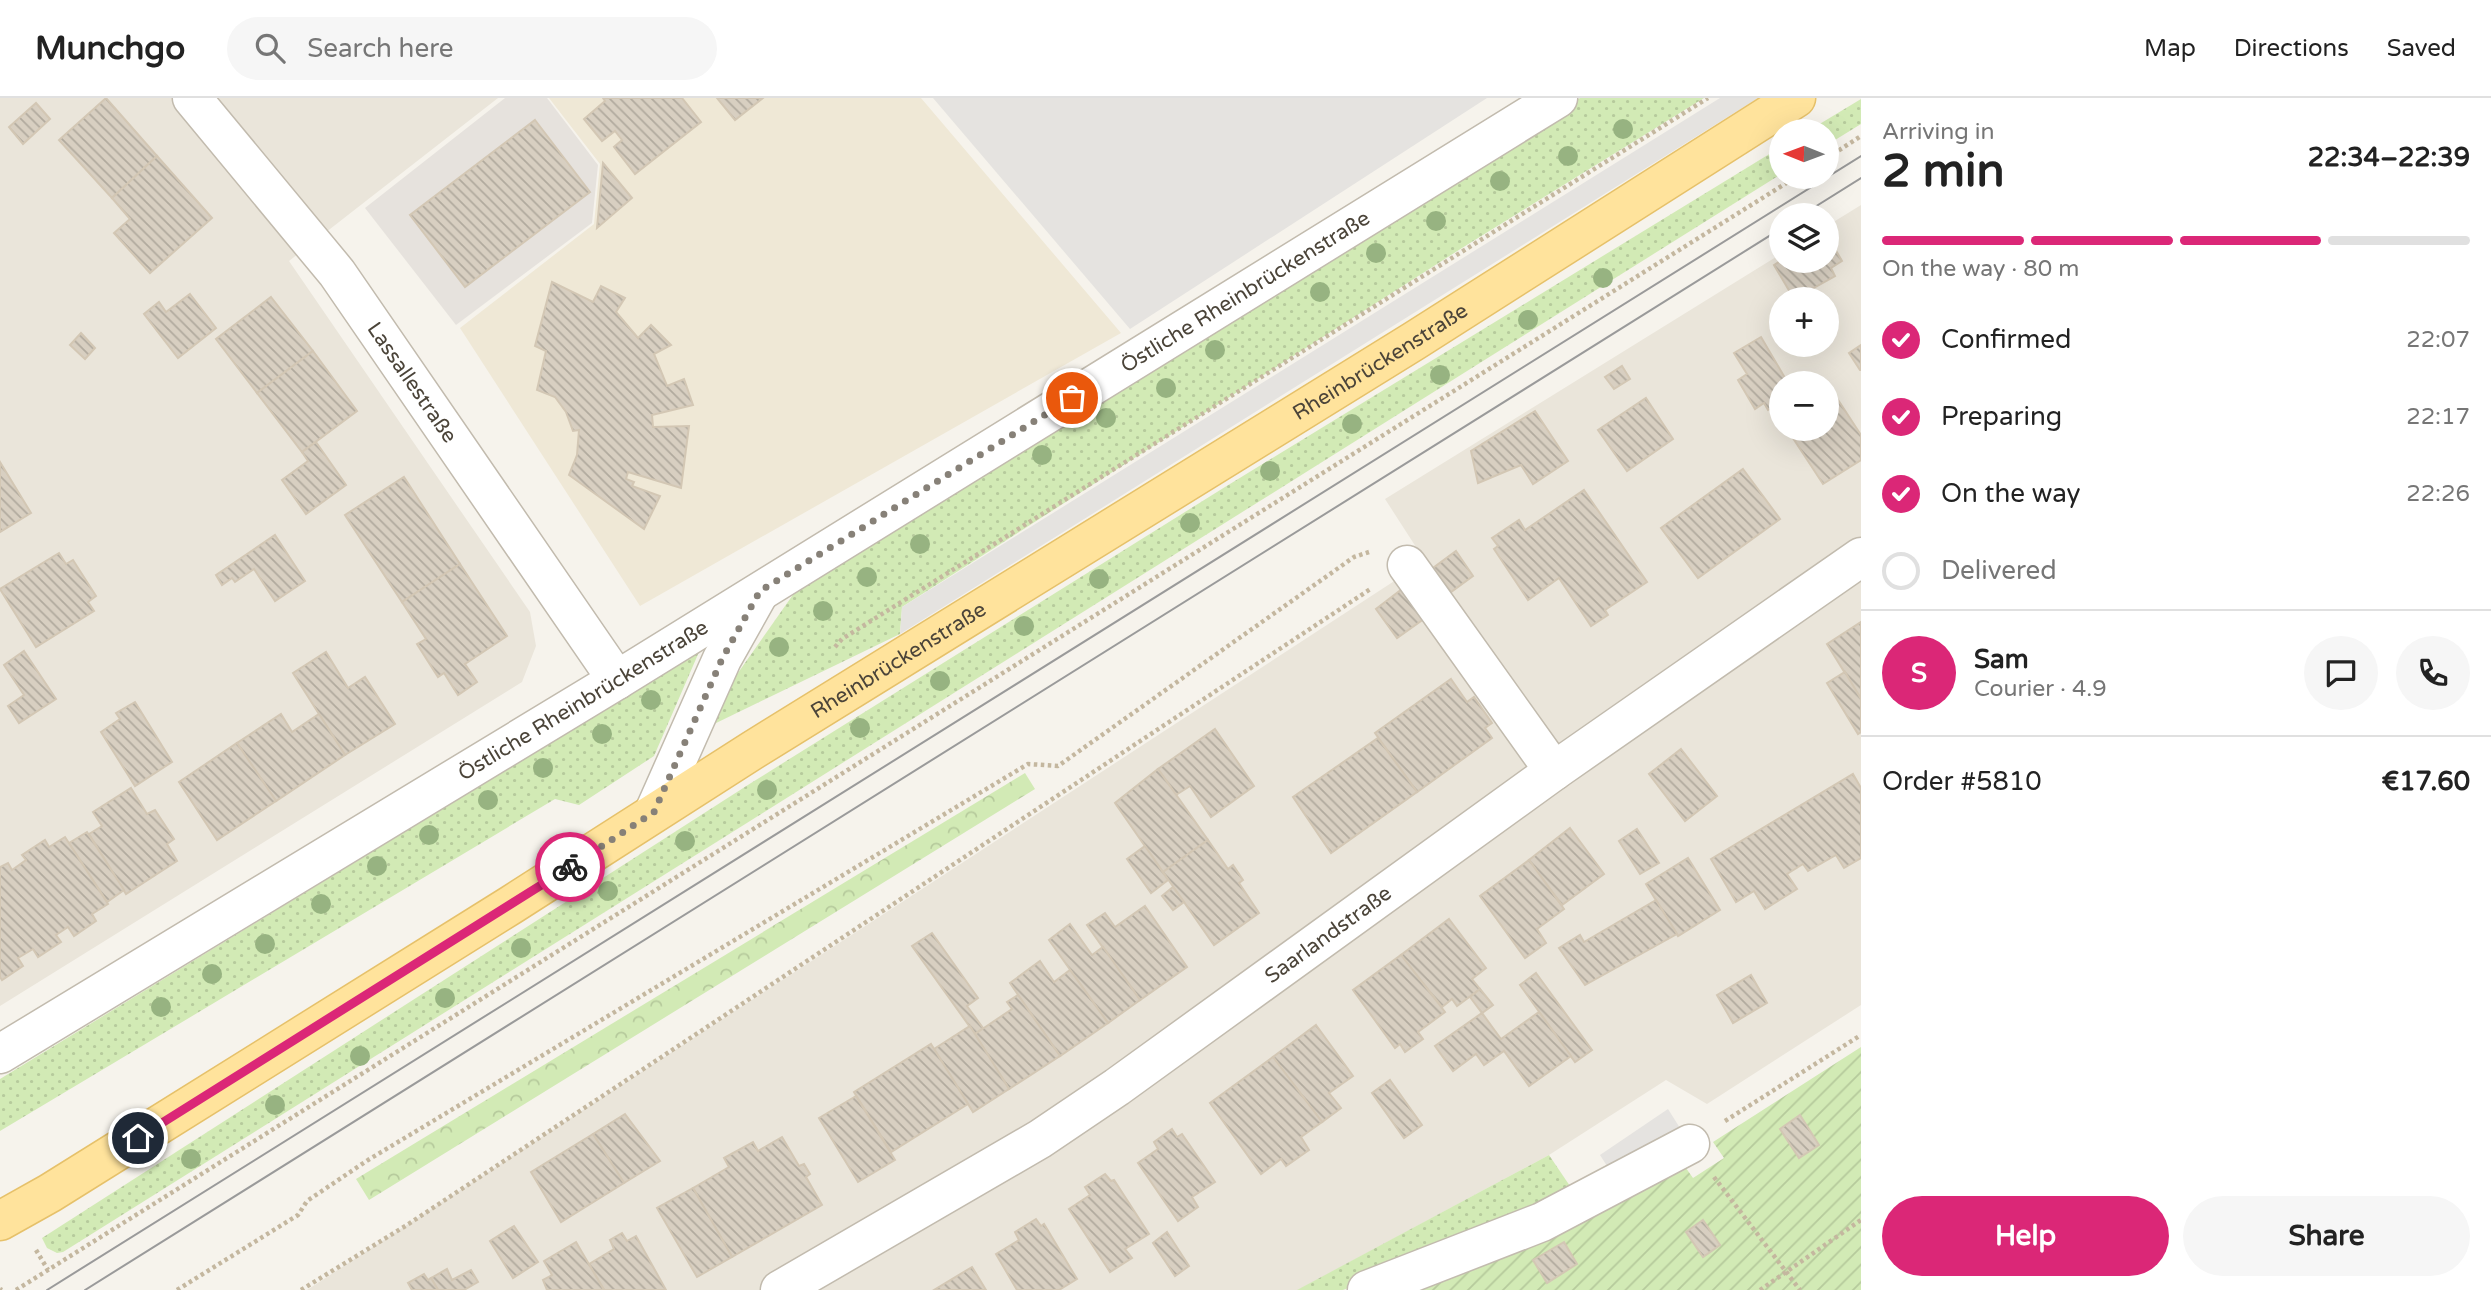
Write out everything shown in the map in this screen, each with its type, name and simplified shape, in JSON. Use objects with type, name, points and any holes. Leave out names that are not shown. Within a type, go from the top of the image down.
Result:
[{"type":"main road","name":"Rheinbrückenstraße","points":[[0,1221],[50,1193],[522,898],[654,812],[1414,341],[1796,98]]},
{"type":"street","name":"Lassallestraße","points":[[192,98],[337,273],[617,680]]},
{"type":"street","name":"Östliche Rheinbrückenstraße","points":[[0,1054],[617,680],[1558,98]]},
{"type":"street","name":"Saarlandstraße","points":[[780,1290],[1040,1139],[1554,771],[1861,557]]},
{"type":"street","points":[[1407,565],[1554,771]]},
{"type":"street","points":[[654,812],[722,659],[760,591]]},
{"type":"street","points":[[1367,1290],[1542,1223],[1690,1144]]},
{"type":"path","points":[[842,639],[1708,98]]},
{"type":"path","points":[[1839,150],[1861,136]]},
{"type":"path","points":[[16,1290],[1777,189]]},
{"type":"path","points":[[177,1290],[298,1215],[307,1201],[369,1160],[1028,764],[1058,765],[1354,557],[1384,550],[1395,553],[1407,565],[407,1225],[301,1290]]},
{"type":"path","points":[[1800,1290],[1690,1144],[1861,1035]]},
{"type":"path","points":[[1760,1290],[1785,1270],[1861,1220]]},
{"type":"shaded area","points":[[0,98],[498,98],[289,261],[530,612],[536,646],[522,682],[0,1006]]},
{"type":"shaded area","points":[[505,98],[547,98],[598,165],[592,223],[456,325],[365,208]]},
{"type":"shaded area","points":[[549,98],[921,98],[1121,333],[640,606],[460,328],[594,224],[600,164]]},
{"type":"shaded area","points":[[933,98],[1487,98],[1130,329]]},
{"type":"shaded area","points":[[1720,98],[1758,98],[900,634],[902,607]]},
{"type":"shaded area","points":[[1861,205],[1861,1005],[1707,1104],[1666,1080],[1549,1155],[1298,1290],[307,1290],[1425,561],[1385,499],[1769,261],[1769,273],[1839,273],[1839,219]]},
{"type":"shaded area","points":[[1668,1109],[1690,1144],[1609,1169],[1600,1155]]},
{"type":"green space","points":[[1580,98],[1704,98],[1462,248],[902,607],[900,634],[712,725],[709,714],[797,589],[1242,306]]},
{"type":"green space","points":[[1861,99],[1861,124],[1839,138],[1839,119],[1828,119]]},
{"type":"green space","points":[[1769,154],[1769,182],[63,1252],[57,1253],[47,1248],[42,1238],[751,783],[1225,487]]},
{"type":"green space","points":[[699,652],[654,756],[579,805],[555,799],[0,1131],[0,1079]]},
{"type":"green space","points":[[1025,773],[1035,789],[369,1200],[356,1179]]},
{"type":"green space","points":[[1861,1047],[1861,1290],[1416,1290],[1681,1161],[1693,1178],[1724,1158],[1713,1142]]},
{"type":"green space","points":[[1549,1155],[1574,1192],[1497,1231],[1343,1290],[1297,1290]]},
{"type":"building","points":[[106,98],[157,156],[112,198],[59,140]]},
{"type":"building","points":[[603,98],[682,98],[701,122],[635,174],[614,147],[622,140],[615,131],[602,141],[584,119],[605,101]]},
{"type":"building","points":[[717,98],[763,98],[735,120]]},
{"type":"building","points":[[36,103],[50,119],[23,144],[9,127]]},
{"type":"building","points":[[535,120],[590,192],[465,287],[410,215]]},
{"type":"building","points":[[157,156],[212,218],[150,273],[114,233],[130,219],[112,198]]},
{"type":"building","points":[[603,163],[632,198],[597,228]]},
{"type":"building","points":[[1779,273],[1834,273],[1835,276],[1815,287],[1787,287]]},
{"type":"building","points":[[552,282],[593,302],[601,286],[625,298],[616,312],[638,338],[651,325],[671,345],[654,354],[667,386],[684,379],[693,405],[652,415],[653,427],[689,426],[681,488],[628,472],[626,479],[634,482],[632,486],[660,496],[644,529],[569,475],[577,455],[579,430],[573,431],[566,412],[555,397],[537,390],[546,351],[535,346]]},
{"type":"building","points":[[190,294],[216,328],[178,358],[144,314],[159,302],[166,312]]},
{"type":"building","points":[[271,297],[313,351],[257,393],[216,339]]},
{"type":"building","points":[[81,333],[95,348],[85,359],[70,345]]},
{"type":"building","points":[[1761,337],[1769,351],[1769,357],[1773,357],[1781,371],[1769,371],[1769,409],[1764,403],[1755,409],[1738,380],[1747,374],[1734,353]]},
{"type":"building","points":[[1861,345],[1861,370],[1860,370],[1849,353]]},
{"type":"building","points":[[313,351],[357,411],[302,452],[257,393]]},
{"type":"building","points":[[1622,366],[1630,379],[1614,389],[1605,377]]},
{"type":"building","points":[[1646,398],[1673,439],[1627,471],[1598,430]]},
{"type":"building","points":[[1839,401],[1861,435],[1861,460],[1823,484],[1795,441],[1839,441]]},
{"type":"building","points":[[1535,411],[1568,461],[1533,484],[1521,465],[1478,483],[1471,451]]},
{"type":"building","points":[[316,442],[346,485],[306,514],[282,480],[308,461],[302,452]]},
{"type":"building","points":[[0,462],[31,513],[0,532]]},
{"type":"building","points":[[1743,469],[1780,519],[1698,578],[1661,528]]},
{"type":"building","points":[[404,477],[460,564],[402,602],[345,515]]},
{"type":"building","points":[[1584,490],[1647,582],[1605,610],[1608,615],[1591,626],[1559,578],[1528,600],[1494,549],[1498,546],[1492,538],[1519,520],[1525,530]]},
{"type":"building","points":[[275,535],[305,581],[275,601],[254,569],[235,582],[232,578],[222,585],[216,575]]},
{"type":"building","points":[[1456,551],[1473,576],[1451,592],[1433,568]]},
{"type":"building","points":[[59,553],[66,564],[73,560],[96,596],[88,602],[94,611],[36,647],[0,589]]},
{"type":"building","points":[[460,564],[507,636],[465,664],[477,682],[458,695],[444,673],[438,677],[417,644],[426,639],[402,602]]},
{"type":"building","points":[[1406,586],[1428,616],[1397,638],[1376,609]]},
{"type":"building","points":[[1861,622],[1861,699],[1827,644]]},
{"type":"building","points":[[24,651],[56,699],[19,723],[8,706],[24,695],[4,665]]},
{"type":"building","points":[[326,652],[348,688],[365,677],[395,724],[345,755],[293,673]]},
{"type":"building","points":[[1845,672],[1861,699],[1861,732],[1858,734],[1827,683]]},
{"type":"building","points":[[1451,679],[1467,702],[1474,697],[1492,723],[1485,728],[1492,738],[1417,792],[1375,733]]},
{"type":"building","points":[[135,702],[172,762],[135,786],[101,732],[120,719],[116,713]]},
{"type":"building","points":[[281,714],[292,732],[319,714],[345,755],[276,801],[237,743]]},
{"type":"building","points":[[1215,729],[1254,786],[1211,817],[1190,786],[1176,795],[1158,769]]},
{"type":"building","points":[[1378,738],[1417,792],[1331,853],[1293,797]]},
{"type":"building","points":[[237,743],[276,801],[217,840],[179,782]]},
{"type":"building","points":[[1681,749],[1717,796],[1685,821],[1649,774]]},
{"type":"building","points":[[1158,769],[1208,840],[1163,872],[1115,803]]},
{"type":"building","points":[[1853,774],[1861,788],[1861,858],[1844,868],[1836,855],[1808,871],[1803,864],[1787,874],[1797,889],[1765,909],[1754,891],[1736,902],[1711,859]]},
{"type":"building","points":[[131,788],[147,814],[155,810],[174,839],[167,844],[177,861],[126,894],[89,834],[102,826],[93,812]]},
{"type":"building","points":[[1570,828],[1604,874],[1562,905],[1529,860]]},
{"type":"building","points":[[1637,829],[1659,863],[1640,874],[1619,841]]},
{"type":"building","points":[[87,832],[124,890],[107,902],[69,843]]},
{"type":"building","points":[[65,837],[108,904],[92,914],[96,921],[74,936],[68,927],[56,935],[61,942],[38,957],[33,949],[18,958],[23,966],[2,980],[0,867],[8,863],[12,870],[26,860],[22,855],[45,840],[49,847]]},
{"type":"building","points":[[1208,840],[1228,869],[1233,865],[1243,880],[1239,883],[1259,913],[1214,945],[1163,872]]},
{"type":"building","points":[[1145,846],[1168,880],[1151,893],[1127,859]]},
{"type":"building","points":[[1688,858],[1720,910],[1678,936],[1646,884]]},
{"type":"building","points":[[1529,860],[1564,909],[1537,929],[1546,943],[1525,958],[1480,896]]},
{"type":"building","points":[[1173,887],[1184,902],[1173,910],[1162,896]]},
{"type":"building","points":[[1656,900],[1677,934],[1585,985],[1559,948],[1580,935],[1584,942]]},
{"type":"building","points":[[1145,906],[1187,967],[1140,1000],[1087,925],[1105,913],[1115,927]]},
{"type":"building","points":[[1449,919],[1486,968],[1472,979],[1480,989],[1457,1006],[1452,999],[1442,1007],[1401,955]]},
{"type":"building","points":[[1070,924],[1092,955],[1103,947],[1140,1000],[1108,1023],[1049,940]]},
{"type":"building","points":[[932,933],[978,998],[967,1006],[983,1028],[975,1034],[912,946]]},
{"type":"building","points":[[1401,955],[1445,1012],[1418,1032],[1423,1039],[1405,1052],[1400,1044],[1395,1048],[1353,990]]},
{"type":"building","points":[[1040,961],[1054,982],[1070,970],[1108,1023],[1060,1056],[1010,983]]},
{"type":"building","points":[[1536,973],[1592,1050],[1575,1062],[1520,985]]},
{"type":"building","points":[[1751,975],[1767,1003],[1733,1023],[1717,995]]},
{"type":"building","points":[[1480,989],[1493,1005],[1482,1013],[1470,997]]},
{"type":"building","points":[[1018,995],[1060,1056],[1009,1089],[975,1034],[1012,1009],[1007,1002]]},
{"type":"building","points":[[1539,1012],[1571,1056],[1529,1086],[1504,1051],[1484,1065],[1476,1054],[1453,1071],[1435,1046],[1482,1013],[1501,1039]]},
{"type":"building","points":[[1316,1025],[1353,1076],[1329,1093],[1341,1108],[1322,1122],[1273,1057]]},
{"type":"building","points":[[970,1026],[1009,1089],[973,1112],[934,1049]]},
{"type":"building","points":[[931,1044],[968,1104],[891,1152],[854,1092]]},
{"type":"building","points":[[1273,1057],[1322,1122],[1301,1137],[1309,1150],[1286,1166],[1281,1159],[1261,1174],[1210,1103]]},
{"type":"building","points":[[1390,1080],[1422,1125],[1404,1138],[1372,1093]]},
{"type":"building","points":[[856,1096],[895,1160],[858,1182],[819,1118]]},
{"type":"building","points":[[625,1114],[660,1161],[624,1183],[593,1134]]},
{"type":"building","points":[[1800,1115],[1819,1145],[1799,1158],[1780,1129]]},
{"type":"building","points":[[1172,1129],[1177,1137],[1182,1134],[1215,1182],[1192,1197],[1198,1207],[1178,1221],[1138,1163],[1158,1149],[1154,1142]]},
{"type":"building","points":[[593,1134],[624,1183],[561,1222],[531,1172]]},
{"type":"building","points":[[782,1137],[799,1166],[804,1164],[810,1174],[806,1177],[822,1205],[732,1257],[693,1188],[729,1167],[724,1158],[753,1142],[758,1151]]},
{"type":"building","points":[[1105,1174],[1111,1181],[1114,1180],[1149,1234],[1125,1249],[1132,1258],[1110,1272],[1069,1209],[1090,1195],[1085,1187]]},
{"type":"building","points":[[693,1188],[732,1257],[697,1277],[657,1208]]},
{"type":"building","points":[[1036,1219],[1041,1226],[1044,1224],[1077,1279],[1059,1290],[1017,1290],[996,1254],[1019,1240],[1015,1232]]},
{"type":"building","points":[[1703,1220],[1720,1245],[1703,1257],[1686,1232]]},
{"type":"building","points":[[514,1226],[538,1262],[513,1278],[490,1241]]},
{"type":"building","points":[[1167,1232],[1189,1266],[1175,1276],[1153,1243]]},
{"type":"building","points":[[622,1233],[627,1241],[636,1236],[666,1290],[604,1290],[589,1264],[614,1249],[610,1240]]},
{"type":"building","points":[[576,1242],[604,1290],[547,1290],[543,1280],[552,1275],[544,1261]]},
{"type":"building","points":[[1564,1242],[1577,1264],[1547,1283],[1533,1260]]},
{"type":"building","points":[[972,1267],[986,1290],[934,1290]]},
{"type":"building","points":[[447,1269],[452,1280],[471,1270],[478,1282],[464,1290],[438,1290],[431,1278]]},
{"type":"building","points":[[424,1274],[428,1280],[431,1278],[438,1290],[412,1290],[408,1283]]},
{"type":"tram line","points":[[47,1290],[1861,156]]},
{"type":"tram line","points":[[1821,203],[1861,178]]},
{"type":"tram line","points":[[85,1290],[1769,236]]},
{"type":"way so far","points":[[570,867],[654,812],[722,659],[760,591],[1072,398]]},
{"type":"route","points":[[138,1138],[570,867]]}]
